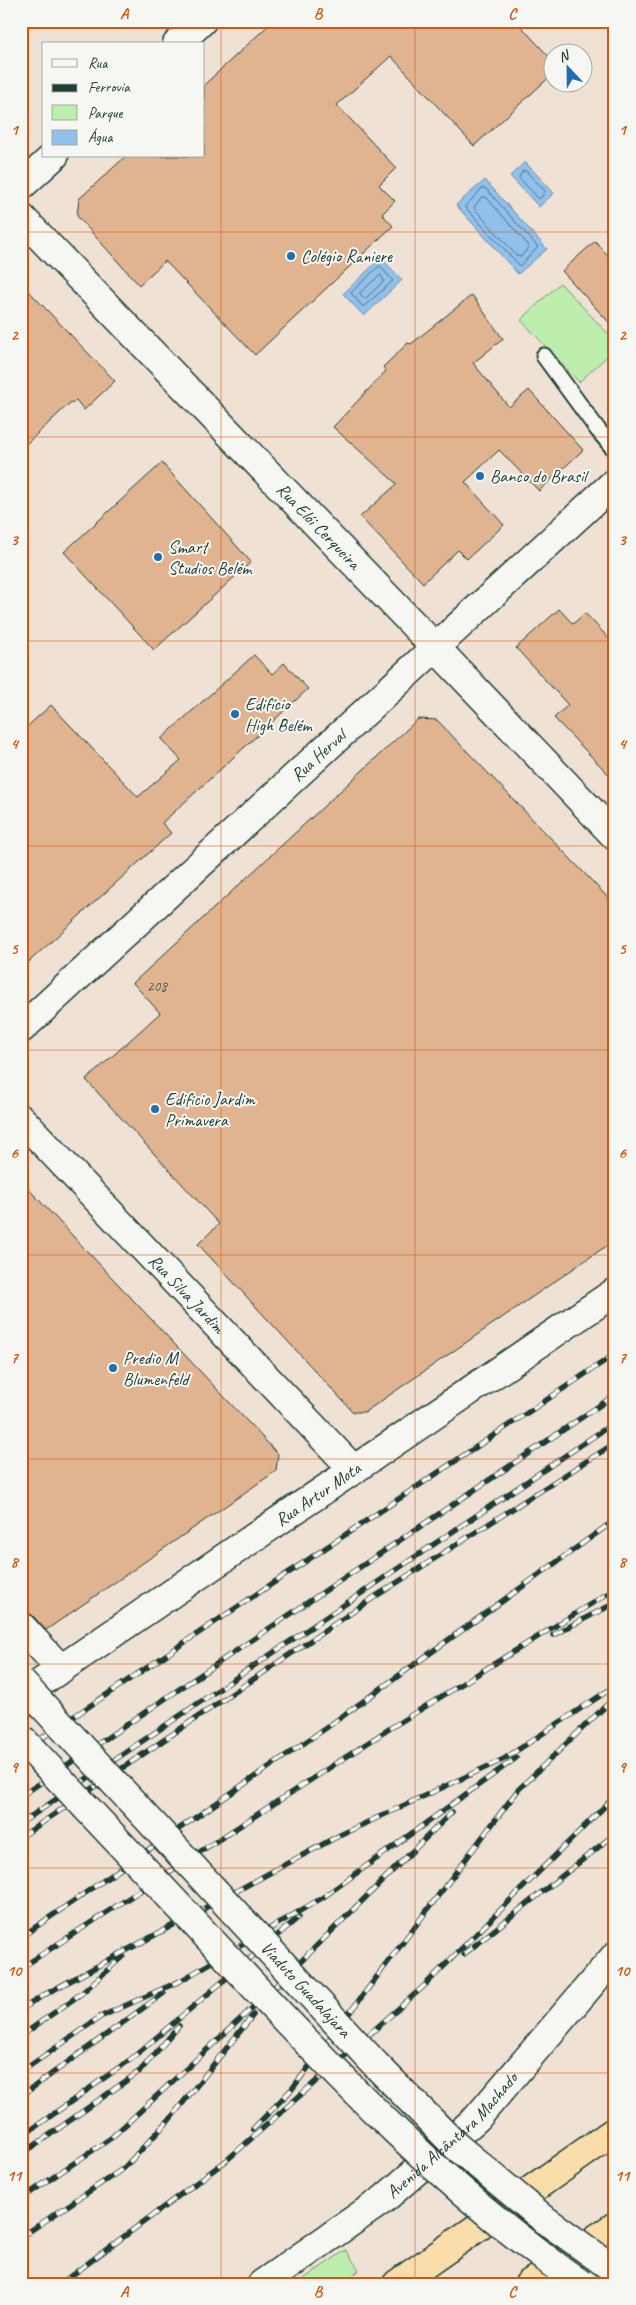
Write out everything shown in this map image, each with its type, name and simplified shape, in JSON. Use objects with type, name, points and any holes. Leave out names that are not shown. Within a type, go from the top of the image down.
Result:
[{"type":"highway","points":[[397,2284],[615,2131]]},
{"type":"highway","points":[[529,2284],[615,2226]]},
{"type":"street","points":[[179,42],[202,21]]},
{"type":"street","points":[[21,186],[52,158]]},
{"type":"street","name":"Rua Elói Cerqueira","points":[[21,216],[615,836]]},
{"type":"street","name":"Rua Herval","points":[[21,1029],[615,482]]},
{"type":"street","name":"Rua Silva Jardim","points":[[21,1119],[354,1470]]},
{"type":"street","name":"Rua Artur Mota","points":[[21,1696],[615,1292]]},
{"type":"street","points":[[21,1626],[61,1669]]},
{"type":"street","name":"Viaduto Guadalajara","points":[[21,1682],[376,2065],[456,2146],[544,2219],[615,2270]]},
{"type":"street","name":"Viaduto Guadalajara","points":[[21,1738],[340,2079],[436,2168],[526,2246],[581,2284]]},
{"type":"street","name":"Avenida Alcântara Machado","points":[[262,2284],[384,2200],[477,2118],[615,1956]]},
{"type":"lane","points":[[544,356],[598,430],[615,450]]},
{"type":"green space","points":[[560,283],[615,341],[615,349],[579,382],[521,320]]},
{"type":"green space","points":[[346,2250],[359,2270],[339,2284],[296,2284]]},
{"type":"water","points":[[525,162],[554,193],[539,207],[510,176]]},
{"type":"water","points":[[485,180],[547,249],[518,274],[456,205]]},
{"type":"water","points":[[381,258],[402,280],[364,316],[343,294]]},
{"type":"building","points":[[273,21],[516,21],[544,51],[544,82],[474,146],[391,56],[337,105],[396,168],[379,185],[395,201],[382,214],[393,226],[255,355],[165,261],[139,285],[77,216],[79,199],[124,158],[205,158],[205,84]]},
{"type":"building","points":[[595,241],[615,263],[615,329],[562,271]]},
{"type":"building","points":[[21,283],[115,381],[84,410],[76,400],[72,404],[71,402],[21,449]]},
{"type":"building","points":[[472,295],[503,339],[473,363],[509,407],[529,390],[583,450],[539,491],[499,450],[465,482],[504,525],[467,559],[458,550],[423,583],[360,517],[397,484],[333,427],[386,371],[383,367],[408,343],[411,344]]},
{"type":"building","name":"Smart Studios Belém","points":[[162,463],[251,562],[154,650],[64,552]]},
{"type":"building","points":[[559,609],[573,624],[585,613],[615,645],[615,781],[554,718],[568,705],[516,648]]},
{"type":"building","points":[[254,655],[272,674],[284,663],[308,689],[162,823],[171,833],[21,969],[21,732],[51,705],[138,797],[181,760],[161,739]]},
{"type":"building","points":[[418,719],[437,720],[615,905],[615,1240],[365,1412],[353,1412],[198,1244],[219,1224],[86,1080],[160,1013],[133,983]]},
{"type":"building","points":[[21,1181],[278,1454],[276,1471],[46,1630],[32,1615],[21,1611]]},
{"type":"railway","points":[[21,1752],[615,1354]]},
{"type":"railway","points":[[21,1796],[615,1395]]},
{"type":"railway","points":[[21,1823],[615,1422]]},
{"type":"railway","points":[[21,1837],[373,1598],[615,1443]]},
{"type":"railway","points":[[21,1937],[326,1728],[615,1520]]},
{"type":"railway","points":[[21,1968],[389,1729],[615,1589]]},
{"type":"railway","points":[[553,1635],[615,1603]]},
{"type":"railway","points":[[21,2010],[44,1995],[340,1835],[504,1759],[615,1686]]},
{"type":"railway","points":[[253,2129],[292,2089],[518,1790],[615,1697]]},
{"type":"railway","points":[[21,2072],[100,2017],[180,1981],[322,1898],[516,1758]]},
{"type":"railway","points":[[60,2284],[227,2160],[424,1986],[615,1796]]},
{"type":"railway","points":[[21,2199],[111,2138],[274,1988],[452,1812]]},
{"type":"railway","points":[[464,1954],[615,1834]]},
{"type":"railway","points":[[21,2137],[131,2059],[299,1917]]},
{"type":"railway","points":[[21,2036],[82,1993],[123,1956]]},
{"type":"railway","points":[[21,2096],[164,1993]]},
{"type":"railway","points":[[21,2237],[124,2168],[170,2119],[253,2015]]},
{"type":"railway","points":[[21,2155],[140,2071],[179,2026]]},
{"type":"place","name":"Colégio Raniere","points":[[291,256]]},
{"type":"place","name":"Banco do Brasil","points":[[480,476]]},
{"type":"place","name":"Smart Studios Belém","points":[[158,557]]},
{"type":"place","name":"Edifício High Belém","points":[[235,714]]},
{"type":"place","name":"Edificio Jardim Primavera","points":[[155,1109]]},
{"type":"place","name":"Predio M Blumenfeld","points":[[113,1368]]}]
